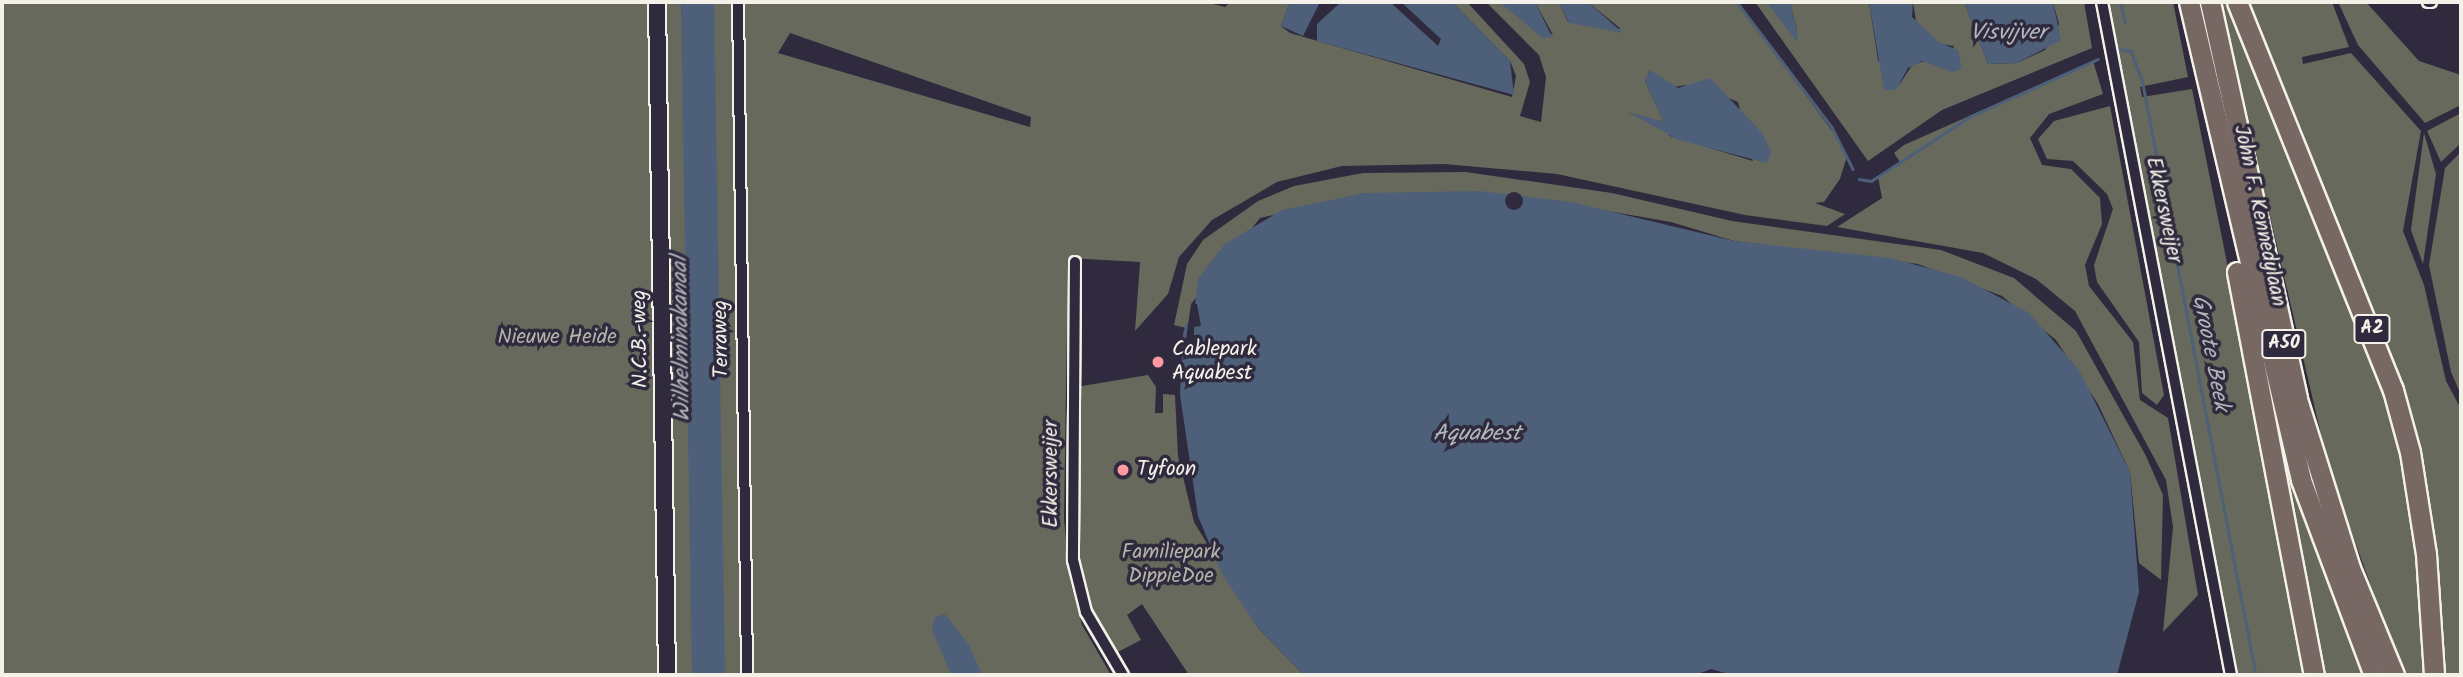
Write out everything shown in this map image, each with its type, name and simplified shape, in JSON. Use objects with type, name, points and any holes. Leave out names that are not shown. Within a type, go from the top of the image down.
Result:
[{"type":"highway","name":"John F. Kennedylaan","points":[[2189,2],[2301,480],[2374,675]]},
{"type":"highway","name":"John F. Kennedylaan","points":[[2210,2],[2297,399],[2350,568],[2394,675]]},
{"type":"highway","name":"A2","points":[[2236,2],[2393,390],[2410,452],[2426,554],[2434,675]]},
{"type":"highway","name":"A50","points":[[2217,129],[2244,323],[2314,675]]},
{"type":"street","name":"N.C.B.-weg","points":[[657,2],[667,675]]},
{"type":"street","name":"Terraweg","points":[[738,2],[747,675]]},
{"type":"street","name":"Ekkersweijer","points":[[2102,2],[2231,675]]},
{"type":"street","name":"Ekkersweijer","points":[[1075,262],[1073,560],[1086,612],[1123,675]]},
{"type":"green space","name":"Nieuwe Heide","points":[[2,2],[681,2],[681,15],[714,33],[714,2],[732,2],[733,41],[741,43],[741,2],[1205,2],[1225,7],[1230,2],[1290,2],[1281,26],[1290,33],[1512,97],[1516,76],[1510,61],[1452,2],[1467,2],[1524,64],[1530,82],[1520,116],[1541,122],[1546,77],[1539,55],[1486,2],[1499,2],[1553,35],[1535,2],[1559,2],[1568,22],[1621,29],[1588,2],[1737,2],[1841,143],[1847,156],[1840,179],[1824,202],[1815,203],[1845,214],[1827,226],[1745,215],[1557,174],[1444,164],[1342,166],[1277,182],[1212,220],[1179,257],[1168,294],[1135,331],[1140,262],[1068,258],[1064,519],[1070,580],[1082,625],[1111,675],[2,675]],"holes":[[[790,33],[1031,117],[1030,127],[778,53]],[[1650,70],[1672,87],[1696,84],[1738,102],[1753,161],[1670,136],[1656,120],[1664,122],[1645,81]]]},
{"type":"green space","points":[[1755,2],[1771,2],[1797,31],[1790,2],[1869,2],[1878,60],[1899,85],[1913,64],[1926,61],[1944,69],[1954,46],[1940,44],[1916,21],[1913,2],[1964,2],[1988,64],[2017,63],[2045,50],[2059,24],[2053,2],[2084,2],[2092,48],[1942,110],[1868,161]]},
{"type":"green space","points":[[2106,2],[2173,2],[2188,77],[2140,87],[2142,97],[2192,89],[2310,675],[2235,675]]},
{"type":"green space","points":[[2220,2],[2231,2],[2395,426],[2413,515],[2428,675],[2407,675],[2391,641],[2330,473]]},
{"type":"green space","points":[[2248,2],[2332,2],[2349,47],[2302,57],[2303,64],[2351,53],[2421,131],[2403,231],[2424,285],[2446,381],[2461,409],[2461,675],[2446,675],[2422,464],[2302,130]]},
{"type":"green space","points":[[2338,2],[2366,2],[2419,61],[2461,75],[2461,105],[2425,123],[2358,45]]},
{"type":"green space","points":[[2093,61],[2103,94],[2049,114],[2030,138],[2042,165],[2071,169],[2100,198],[2102,224],[2085,265],[2089,286],[2133,342],[2140,400],[2168,418],[2198,595],[2163,632],[2173,527],[2166,480],[2075,311],[2036,279],[1983,253],[1837,227],[1882,198],[1878,177],[1900,162],[1894,153],[1904,145]]},
{"type":"green space","points":[[2110,106],[2164,395],[2157,405],[2142,393],[2139,342],[2097,282],[2094,265],[2113,209],[2107,194],[2073,161],[2047,159],[2038,139],[2054,121]]},
{"type":"green space","points":[[2461,113],[2461,143],[2441,162],[2427,131]]},
{"type":"green space","points":[[2424,133],[2436,174],[2423,264],[2411,230]]},
{"type":"green space","points":[[2461,152],[2461,395],[2451,372],[2429,265],[2445,168]]},
{"type":"green space","points":[[1466,172],[1612,193],[1732,221],[1941,250],[2014,278],[2076,331],[2146,456],[2163,495],[2161,580],[2139,563],[2130,472],[2098,404],[2056,340],[2002,296],[1918,264],[1734,241],[1671,222],[1521,196],[1366,193],[1260,218],[1191,304],[1193,323],[1186,328],[1174,325],[1187,264],[1203,240],[1258,201],[1294,186],[1363,173]]},
{"type":"green space","name":"Familiepark DippieDoe","points":[[1148,375],[1156,387],[1155,413],[1163,413],[1163,394],[1175,395],[1178,456],[1194,522],[1258,628],[1304,675],[1189,675],[1142,604],[1127,615],[1141,640],[1112,655],[1092,619],[1075,537],[1076,387]]},
{"type":"green space","points":[[2263,377],[2303,515],[2363,675],[2321,675]]},
{"type":"water","points":[[681,2],[714,2],[725,675],[692,675]]},
{"type":"water","points":[[1290,2],[1320,2],[1303,36],[1281,26]]},
{"type":"water","points":[[1341,2],[1390,2],[1438,46],[1441,39],[1401,2],[1452,2],[1510,61],[1514,95],[1317,41],[1317,24]]},
{"type":"water","points":[[1499,2],[1535,2],[1552,37],[1543,38]]},
{"type":"water","points":[[1559,2],[1588,2],[1623,33],[1569,23]]},
{"type":"water","points":[[1790,2],[1797,31],[1798,43],[1768,4]]},
{"type":"water","points":[[1869,2],[1913,2],[1912,17],[1940,43],[1958,50],[1962,69],[1952,72],[1922,61],[1908,68],[1896,90],[1884,90]]},
{"type":"water","name":"Visvijver","points":[[1964,2],[2053,2],[2061,40],[2017,63],[1988,64]]},
{"type":"water","points":[[1650,70],[1678,88],[1710,78],[1762,133],[1771,152],[1767,163],[1679,140],[1626,111],[1664,122],[1645,81]]},
{"type":"water","name":"Aquabest","points":[[1479,191],[1571,202],[1734,241],[1890,258],[1961,277],[2029,313],[2079,370],[2130,472],[2139,592],[2117,675],[1732,675],[1711,669],[1695,675],[1304,675],[1258,628],[1222,574],[1198,516],[1180,395],[1183,334],[1186,323],[1193,322],[1198,279],[1225,244],[1282,210],[1366,193]]},
{"type":"water","points":[[945,614],[969,645],[982,675],[951,675],[932,630],[935,617]]},
{"type":"pier","points":[[1510,192],[1518,192],[1523,201],[1521,208],[1510,210],[1505,205],[1505,197]]},
{"type":"pier","points":[[1191,304],[1197,304],[1201,326],[1194,327],[1194,335],[1200,335],[1201,353],[1183,360]]},
{"type":"waterway","name":"Groote Beek","points":[[1737,2],[1832,127],[1853,169]]},
{"type":"waterway","points":[[2121,2],[2125,23]]},
{"type":"waterway","name":"Groote Beek","points":[[2119,49],[2131,51],[2142,79],[2256,675]]},
{"type":"waterway","name":"Groote Beek","points":[[1859,179],[1871,181],[1969,117],[2098,59]]},
{"type":"place","name":"Cablepark Aquabest","points":[[1158,362]]},
{"type":"place","name":"Tyfoon","points":[[1123,470]]},
{"type":"water label","name":"Wilhelminakanaal","points":[[682,339]]}]
